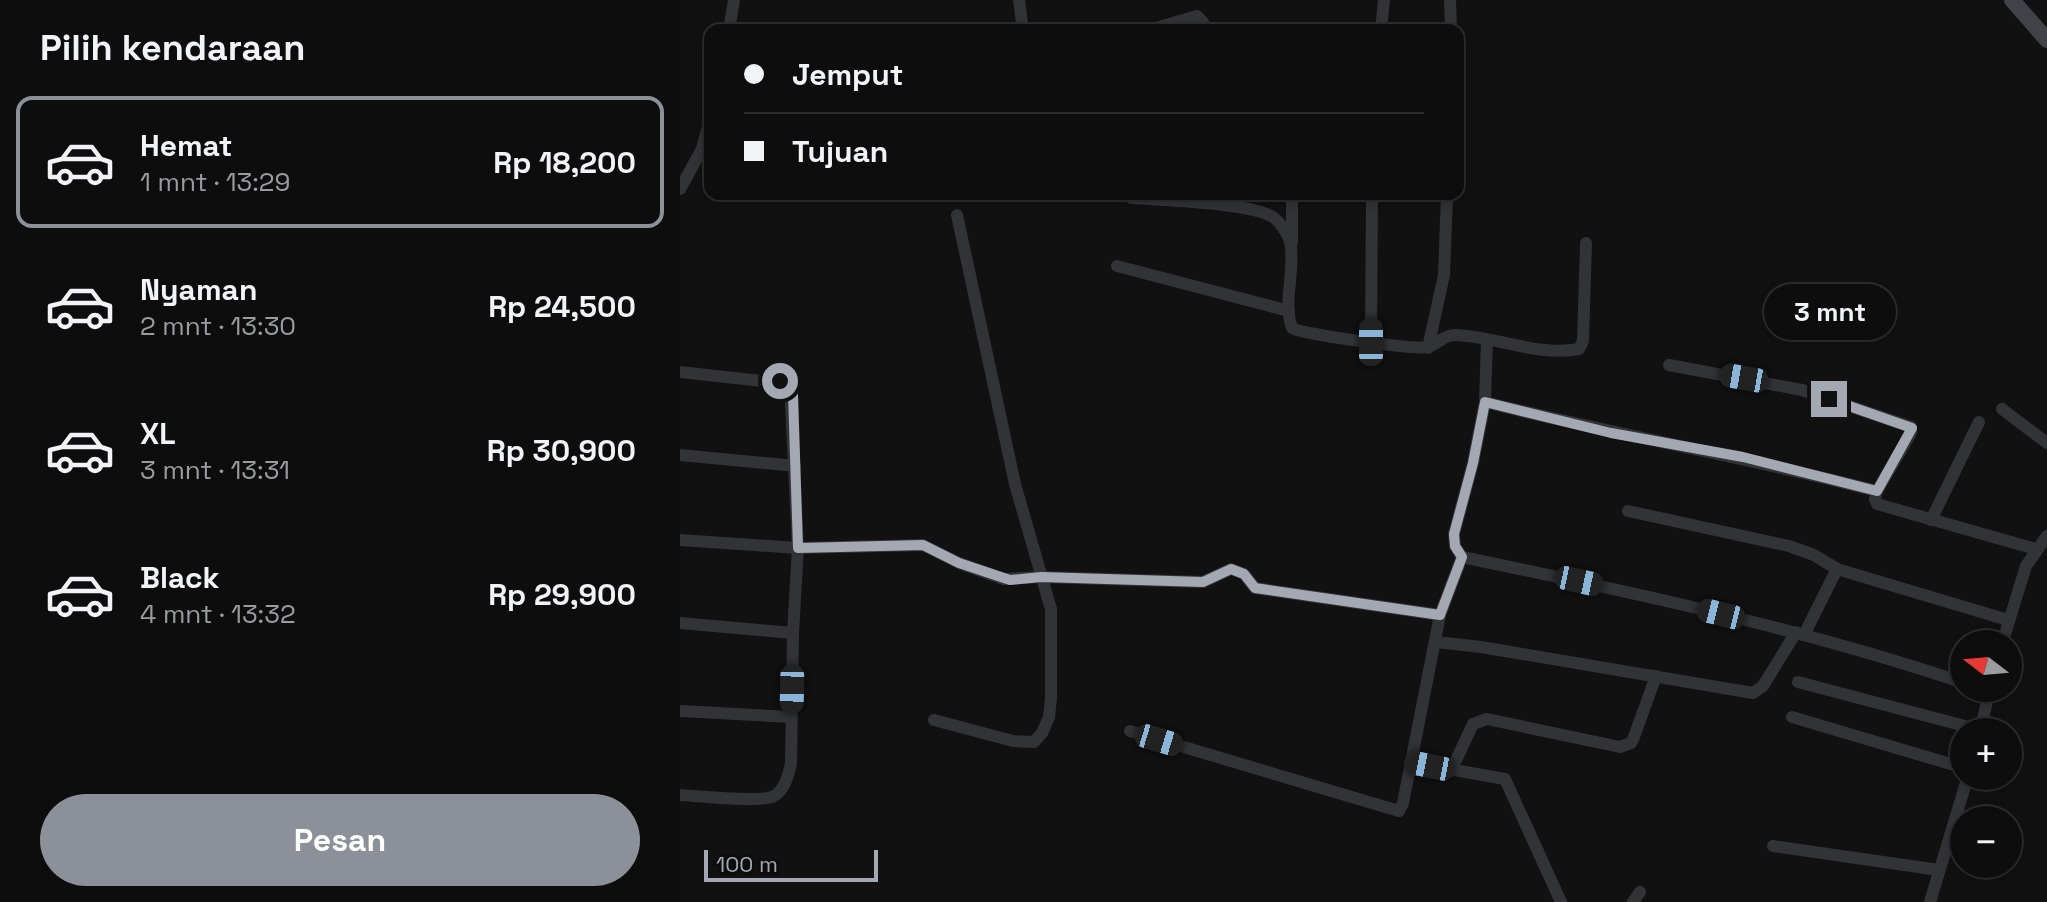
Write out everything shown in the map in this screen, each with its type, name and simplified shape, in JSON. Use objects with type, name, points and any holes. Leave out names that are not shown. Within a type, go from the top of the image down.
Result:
[{"type":"street","points":[[730,24],[734,0]]},
{"type":"street","points":[[1019,0],[1021,24]]},
{"type":"street","points":[[1382,24],[1384,0]]},
{"type":"street","points":[[1450,0],[1451,24]]},
{"type":"street","points":[[2012,0],[2047,40]]},
{"type":"street","points":[[1170,24],[1197,16],[1204,24]]},
{"type":"street","points":[[680,189],[704,142]]},
{"type":"street","points":[[1203,200],[1266,214],[1282,227],[1292,245]]},
{"type":"street","points":[[1292,200],[1289,311],[1290,325],[1299,333],[1428,348],[1451,335],[1573,350],[1581,347],[1586,243]]},
{"type":"street","points":[[1371,342],[1372,200]]},
{"type":"street","points":[[1428,348],[1444,275],[1447,200]]},
{"type":"street","points":[[934,720],[1024,743],[1034,742],[1049,717],[1051,698],[1051,609],[1015,484],[957,215]]},
{"type":"street","points":[[1117,266],[1289,311]]},
{"type":"street","points":[[1487,340],[1485,402],[1454,534],[1455,546],[1462,557],[1621,590],[1800,634],[1950,679]]},
{"type":"street","points":[[1669,365],[1802,390],[1911,427],[1911,433],[1877,491],[1877,504],[2036,549]]},
{"type":"street","points":[[680,372],[790,384],[798,548],[791,764],[784,785],[767,799],[680,795]]},
{"type":"street","points":[[1485,402],[1611,433],[1743,457],[1877,491]]},
{"type":"street","points":[[2002,409],[2047,443]]},
{"type":"street","points":[[1931,520],[1979,422]]},
{"type":"street","points":[[680,455],[795,466]]},
{"type":"street","points":[[1628,511],[1789,546],[1814,555],[1837,569],[2008,620]]},
{"type":"street","points":[[2006,630],[2018,586],[2036,549],[2047,536]]},
{"type":"street","points":[[680,540],[798,548],[923,545],[959,563],[1004,579],[1041,577],[1203,582],[1231,569],[1244,574],[1255,588],[1440,615]]},
{"type":"street","points":[[1130,731],[1396,811],[1402,809],[1440,615],[1462,557]]},
{"type":"street","points":[[1436,642],[1757,693],[1800,634],[1837,569]]},
{"type":"street","points":[[680,623],[793,633]]},
{"type":"street","points":[[1451,771],[1473,724],[1487,719],[1627,746],[1634,737],[1656,676]]},
{"type":"street","points":[[1798,682],[1950,723]]},
{"type":"street","points":[[680,711],[791,717]]},
{"type":"street","points":[[1792,717],[1950,764]]},
{"type":"street","points":[[1410,762],[1505,779],[1561,902]]},
{"type":"street","points":[[1930,902],[1964,790]]},
{"type":"street","points":[[1773,846],[1939,870]]},
{"type":"route","points":[[780,381],[790,384],[793,394],[798,548],[923,545],[959,563],[1010,580],[1041,577],[1203,582],[1231,569],[1244,574],[1255,588],[1440,615],[1462,557],[1455,546],[1454,534],[1485,402],[1611,433],[1743,457],[1877,491],[1912,428],[1829,399]]}]
